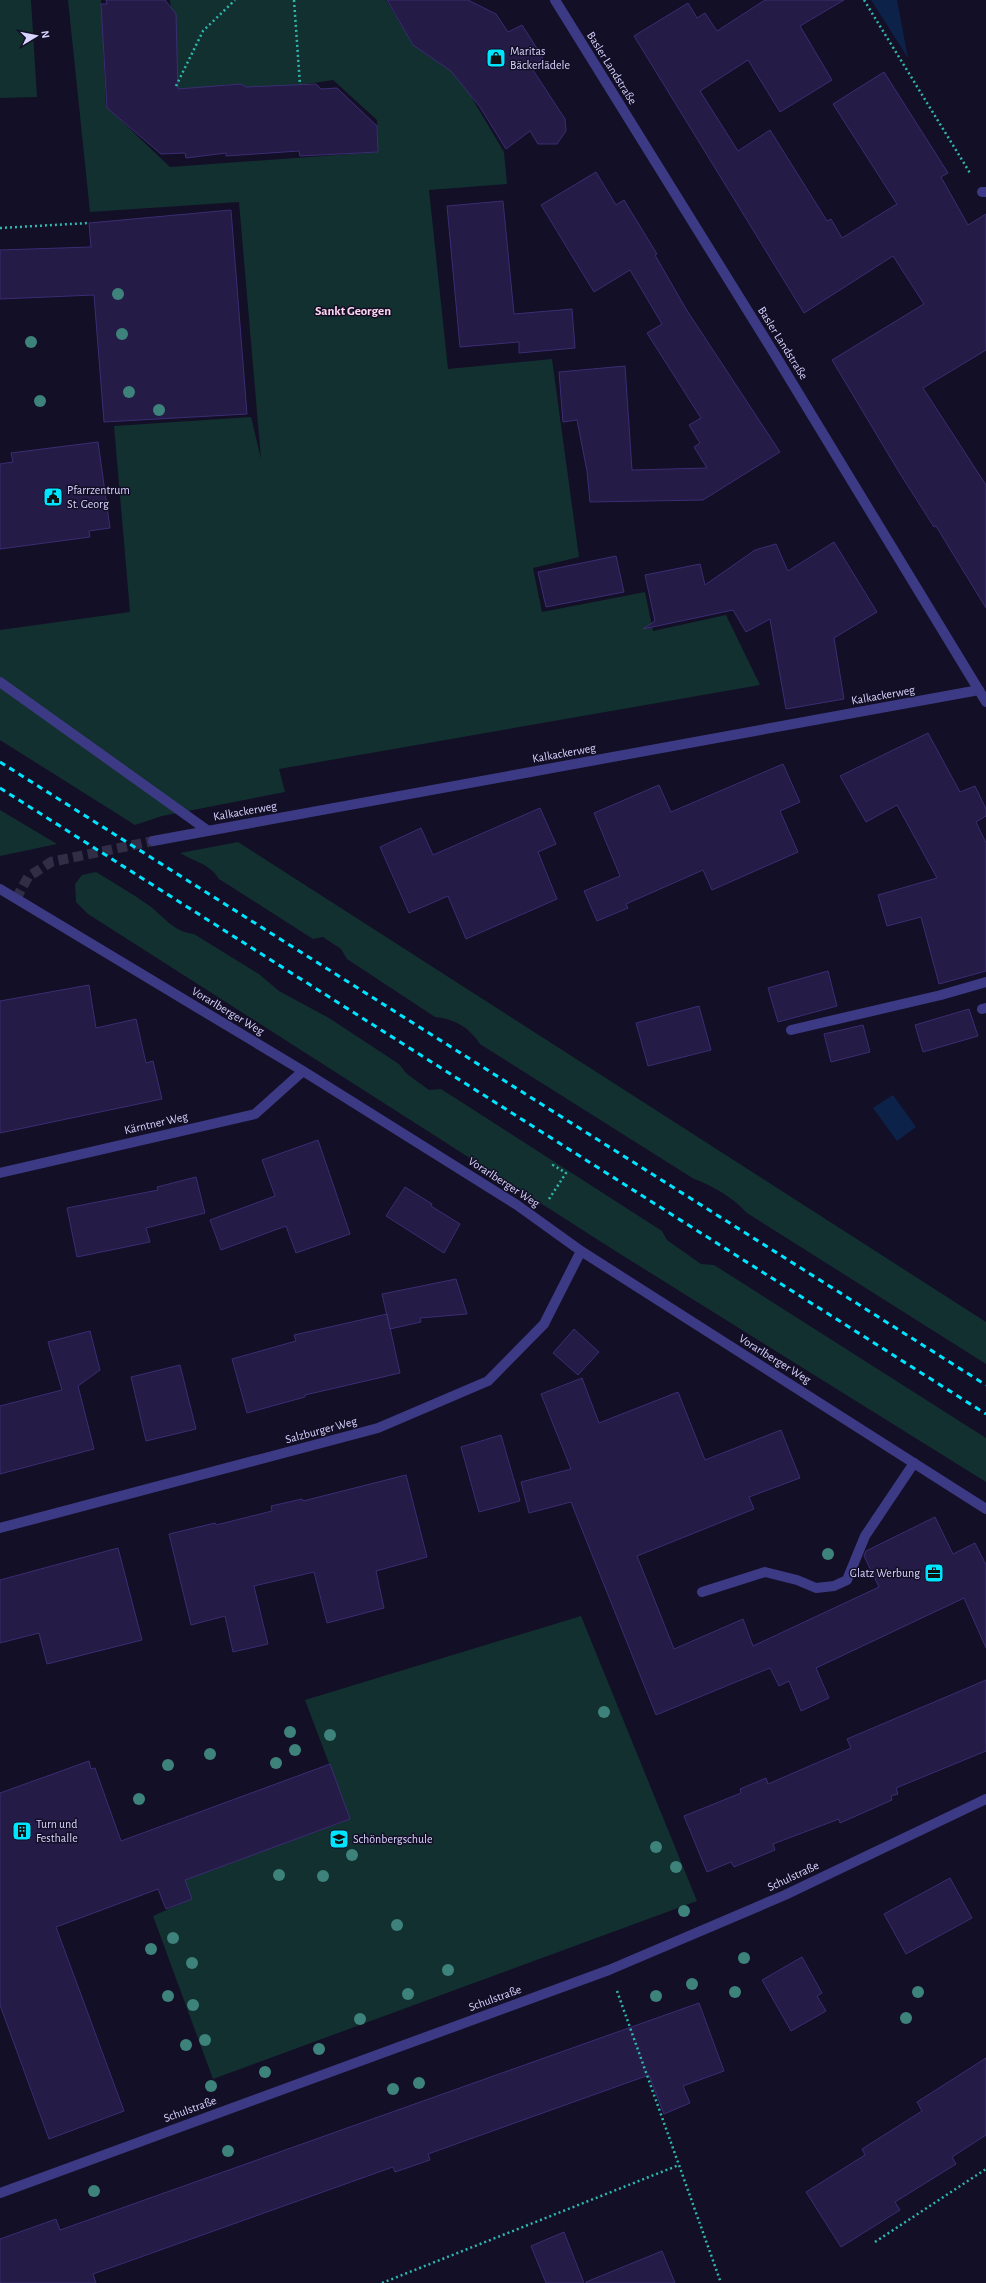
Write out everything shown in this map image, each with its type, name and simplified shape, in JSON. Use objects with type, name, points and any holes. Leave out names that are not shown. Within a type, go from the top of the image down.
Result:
[{"type":"street","name":"Basler Landstraße","points":[[555,0],[777,358],[986,702]]},
{"type":"street","points":[[0,682],[207,830]]},
{"type":"street","name":"Kalkackerweg","points":[[153,841],[979,690]]},
{"type":"street","name":"Vorarlberger Weg","points":[[0,889],[303,1071],[517,1205],[580,1251],[986,1509]]},
{"type":"street","points":[[791,1030],[941,995],[986,982]]},
{"type":"street","name":"Kärntner Weg","points":[[0,1173],[255,1114],[303,1071]]},
{"type":"street","name":"Salzburger Weg","points":[[0,1528],[378,1428],[488,1381],[544,1324],[580,1251]]},
{"type":"street","points":[[702,1592],[765,1572],[797,1580],[816,1588],[834,1586],[847,1580],[865,1536],[914,1463]]},
{"type":"street","name":"Schulstraße","points":[[0,2193],[609,1970],[785,1895],[986,1799]]},
{"type":"path","points":[[176,86],[203,31],[235,0]]},
{"type":"path","points":[[294,0],[300,85]]},
{"type":"path","points":[[864,0],[984,192]]},
{"type":"path","points":[[0,228],[89,223]]},
{"type":"path","points":[[542,1195],[548,1200],[566,1173],[553,1165],[554,1162]]},
{"type":"path","points":[[609,1970],[721,2283]]},
{"type":"path","points":[[382,2283],[679,2165]]},
{"type":"path","points":[[875,2242],[986,2169]]},
{"type":"green space","points":[[0,0],[31,0],[37,97],[0,98]]},
{"type":"green space","points":[[68,0],[101,0],[106,106],[170,167],[378,152],[377,120],[333,80],[300,85],[247,88],[241,84],[222,85],[222,91],[177,94],[170,0],[386,0],[413,45],[451,71],[469,93],[504,152],[507,184],[429,190],[448,369],[552,359],[579,557],[533,568],[542,612],[645,592],[653,631],[726,615],[760,685],[279,769],[285,792],[162,816],[135,825],[0,740],[0,630],[130,612],[114,426],[251,417],[261,459],[239,202],[90,212]]},
{"type":"green space","points":[[0,810],[57,844],[0,856]]},
{"type":"green space","points":[[238,842],[986,1322],[986,1364],[747,1213],[736,1202],[723,1193],[694,1179],[480,1044],[471,1033],[461,1025],[449,1020],[435,1017],[347,959],[341,949],[323,937],[313,939],[219,879],[207,867],[180,853]]},
{"type":"green space","points":[[96,872],[144,902],[170,924],[187,933],[194,934],[259,974],[279,991],[329,1018],[399,1064],[407,1074],[429,1090],[441,1089],[662,1231],[667,1240],[701,1264],[714,1265],[986,1438],[986,1482],[617,1252],[88,914],[76,902],[75,884],[82,875]]},
{"type":"green space","points":[[581,1616],[697,1901],[213,2079],[153,1916],[191,1899],[185,1880],[350,1819],[305,1700]]},
{"type":"water","points":[[871,0],[897,0],[908,58]]},
{"type":"water","points":[[893,1095],[916,1127],[897,1141],[873,1108]]},
{"type":"building","points":[[106,0],[165,0],[176,14],[178,89],[241,84],[246,87],[316,84],[321,89],[337,88],[377,126],[378,152],[300,156],[299,151],[226,156],[226,153],[186,158],[185,153],[161,154],[107,108],[101,4],[107,4]]},
{"type":"building","points":[[387,0],[468,0],[496,14],[508,32],[522,25],[543,58],[531,67],[565,119],[566,131],[557,144],[538,144],[530,131],[506,149],[480,107],[451,71],[413,45]]},
{"type":"building","points":[[765,0],[844,0],[800,26],[832,80],[780,112],[748,60],[700,91],[738,151],[770,130],[827,221],[831,219],[842,238],[897,204],[833,104],[884,72],[948,173],[941,177],[968,225],[986,214],[986,350],[923,388],[986,485],[986,608],[936,526],[934,527],[899,472],[832,360],[924,304],[893,256],[804,313],[634,36],[688,3],[697,18],[705,13],[717,31]]},
{"type":"building","points":[[596,172],[616,205],[624,200],[657,254],[655,255],[686,309],[780,452],[703,500],[590,502],[587,471],[577,420],[563,422],[559,372],[625,366],[632,470],[707,468],[694,447],[700,443],[689,425],[701,418],[647,333],[662,324],[630,270],[594,292],[541,205]]},
{"type":"building","points":[[503,201],[514,314],[572,309],[575,348],[519,353],[519,342],[460,347],[447,206]]},
{"type":"building","points":[[231,210],[247,414],[104,422],[94,295],[0,299],[0,250],[91,247],[89,223]]},
{"type":"building","name":"Pfarrzentrum St. Georg","points":[[98,442],[110,528],[89,531],[90,537],[0,549],[0,464],[13,462],[11,453]]},
{"type":"building","points":[[834,542],[877,612],[834,638],[844,699],[786,709],[770,619],[746,632],[733,610],[643,629],[655,621],[645,575],[700,564],[705,585],[755,550],[776,544],[788,571]]},
{"type":"building","points":[[616,556],[624,592],[546,607],[538,572]]},
{"type":"building","points":[[928,733],[960,792],[975,786],[986,809],[986,816],[976,822],[986,843],[986,971],[939,984],[921,917],[887,926],[878,895],[937,878],[897,805],[866,822],[840,776]]},
{"type":"building","points":[[783,764],[800,802],[780,811],[798,852],[712,890],[703,870],[626,904],[628,908],[597,921],[584,891],[620,876],[594,813],[659,785],[671,812]]},
{"type":"building","points":[[540,808],[556,844],[538,852],[557,899],[466,939],[448,896],[409,913],[380,847],[421,828],[433,855]]},
{"type":"building","points":[[828,971],[837,1006],[778,1022],[768,988]]},
{"type":"building","points":[[89,985],[96,1028],[136,1019],[146,1063],[153,1061],[162,1099],[0,1133],[0,1001]]},
{"type":"building","points":[[699,1006],[711,1050],[648,1066],[636,1023]]},
{"type":"building","points":[[969,1009],[978,1036],[923,1052],[915,1025]]},
{"type":"building","points":[[863,1025],[870,1052],[831,1062],[824,1034]]},
{"type":"building","points":[[318,1140],[350,1234],[296,1253],[286,1226],[221,1250],[210,1220],[275,1196],[262,1160]]},
{"type":"building","points":[[196,1177],[205,1213],[146,1228],[150,1242],[77,1257],[67,1208],[158,1190],[157,1187]]},
{"type":"building","points":[[405,1187],[432,1204],[431,1206],[460,1224],[444,1253],[386,1216]]},
{"type":"building","points":[[456,1279],[467,1314],[420,1318],[421,1322],[390,1329],[382,1294]]},
{"type":"building","points":[[387,1314],[400,1373],[305,1395],[305,1397],[247,1413],[232,1359],[296,1341],[294,1335]]},
{"type":"building","points":[[574,1329],[599,1352],[578,1375],[553,1353]]},
{"type":"building","points":[[90,1331],[100,1370],[78,1386],[94,1449],[0,1474],[0,1406],[62,1390],[48,1342]]},
{"type":"building","points":[[180,1365],[196,1429],[146,1441],[131,1377]]},
{"type":"building","points":[[582,1378],[599,1423],[678,1392],[705,1460],[781,1430],[800,1478],[749,1497],[754,1509],[637,1556],[674,1649],[743,1619],[753,1646],[879,1587],[864,1556],[866,1551],[935,1517],[953,1554],[975,1543],[986,1565],[986,1648],[964,1598],[816,1668],[829,1698],[801,1711],[789,1681],[779,1686],[770,1668],[656,1715],[571,1502],[529,1513],[521,1482],[571,1469],[541,1394]]},
{"type":"building","points":[[501,1435],[520,1501],[479,1512],[461,1447]]},
{"type":"building","points":[[406,1475],[427,1557],[376,1571],[384,1608],[327,1623],[314,1572],[254,1586],[268,1644],[233,1652],[225,1616],[191,1625],[169,1534],[215,1523],[216,1525],[272,1511],[271,1506],[302,1499],[303,1501]]},
{"type":"building","points":[[118,1548],[142,1640],[47,1664],[39,1633],[0,1643],[0,1580]]},
{"type":"building","points":[[986,1680],[986,1751],[896,1788],[898,1794],[891,1796],[892,1800],[840,1823],[839,1819],[773,1844],[775,1850],[734,1867],[731,1862],[707,1872],[684,1816],[741,1793],[740,1789],[766,1778],[768,1784],[851,1748],[847,1739]]},
{"type":"building","name":"Schönbergschule","points":[[89,1761],[91,1769],[95,1768],[121,1841],[330,1764],[350,1819],[185,1880],[192,1899],[166,1909],[158,1889],[56,1927],[124,2111],[49,2139],[0,2005],[0,1793]]},
{"type":"building","points":[[950,1878],[972,1918],[906,1954],[884,1914]]},
{"type":"building","points":[[802,1957],[822,1993],[817,1996],[826,2011],[791,2031],[762,1980]]},
{"type":"building","points":[[699,2003],[724,2071],[683,2086],[690,2103],[664,2114],[649,2075],[428,2154],[430,2160],[395,2172],[393,2167],[93,2274],[96,2283],[0,2283],[0,2239],[56,2219],[60,2230]]},
{"type":"building","points":[[986,2058],[986,2135],[952,2157],[956,2164],[895,2202],[900,2210],[841,2247],[806,2192],[865,2155],[862,2149],[922,2111],[917,2102]]},
{"type":"building","points":[[564,2232],[584,2283],[546,2283],[531,2246]]},
{"type":"building","points":[[662,2251],[675,2283],[586,2283],[586,2282]]},
{"type":"tunnel","points":[[16,899],[28,877],[51,862],[153,841]]},
{"type":"railway","points":[[0,762],[986,1385]]},
{"type":"railway","points":[[0,788],[986,1414]]},
{"type":"place","name":"Maritas Bäckerlädele","points":[[496,58]]},
{"type":"place","name":"Pfarrzentrum St. Georg","points":[[53,497]]},
{"type":"place","name":"Glatz Werbung","points":[[934,1573]]},
{"type":"place","name":"Turn und Festhalle","points":[[22,1831]]},
{"type":"place","name":"Schönbergschule","points":[[339,1839]]},
{"type":"district","name":"Sankt Georgen","points":[[353,311]]}]
